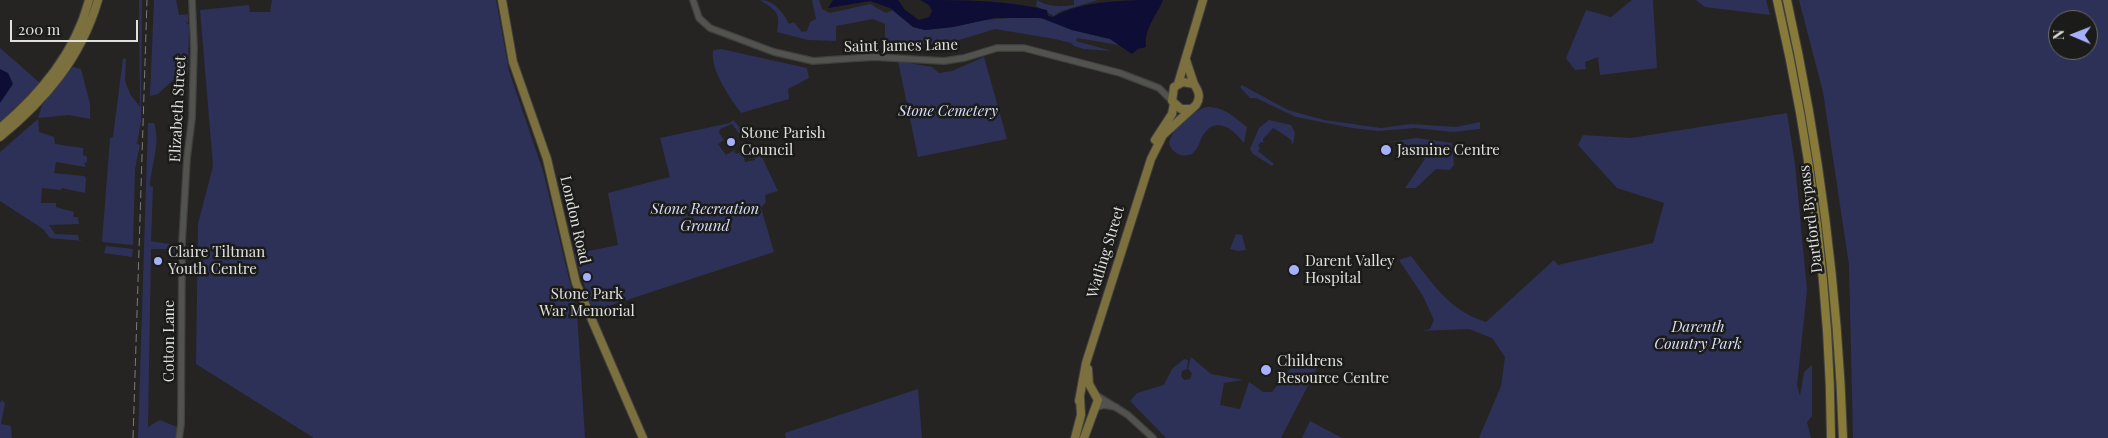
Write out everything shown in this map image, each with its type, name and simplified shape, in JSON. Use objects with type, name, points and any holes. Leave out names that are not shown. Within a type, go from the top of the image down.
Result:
[{"type":"highway","name":"Dartford Bypass","points":[[1776,0],[1799,108],[1812,185],[1826,333],[1831,438]]},
{"type":"highway","name":"Dartford Bypass","points":[[1787,0],[1823,186],[1830,243],[1843,438]]},
{"type":"highway","points":[[1822,293],[1826,438]]},
{"type":"main road","points":[[0,128],[39,91],[56,71],[80,28],[89,0]]},
{"type":"main road","points":[[0,137],[40,101],[69,65],[81,44],[98,0]]},
{"type":"main road","name":"London Road","points":[[502,0],[513,62],[547,159],[576,283],[643,438]]},
{"type":"main road","points":[[1186,60],[1194,84],[1199,92],[1199,100],[1191,109],[1182,110],[1173,102],[1172,92],[1186,60],[1203,0]]},
{"type":"main road","points":[[1177,84],[1188,82],[1194,84]]},
{"type":"main road","name":"Watling Street","points":[[1097,407],[1098,399],[1088,376],[1090,355],[1114,271],[1151,159],[1155,140],[1172,114],[1173,102]]},
{"type":"main road","name":"Watling Street","points":[[1151,159],[1163,134],[1191,109]]},
{"type":"main road","name":"Watling Street","points":[[1075,438],[1081,415],[1079,401],[1086,363],[1090,355]]},
{"type":"main road","points":[[1079,401],[1083,393],[1096,394]]},
{"type":"main road","points":[[1086,436],[1091,415],[1097,407]]},
{"type":"street","name":"Elizabeth Street","points":[[182,243],[192,118],[194,48],[192,0]]},
{"type":"street","name":"Saint James Lane","points":[[693,0],[699,18],[710,28],[799,59],[820,60],[874,57],[944,61],[964,58],[997,48],[1014,47],[1109,69],[1154,85],[1166,87],[1177,84]]},
{"type":"street","name":"Saint James Lane","points":[[1154,85],[1165,92],[1173,102]]},
{"type":"street","name":"Cotton Lane","points":[[179,438],[182,418],[182,243]]},
{"type":"street","points":[[1096,394],[1140,424],[1153,438]]},
{"type":"street","points":[[1097,407],[1105,405],[1116,407]]},
{"type":"green space","points":[[139,0],[142,0],[141,121],[137,144],[140,145],[135,169],[133,245],[102,242],[110,138],[113,137],[123,58],[126,59],[125,81],[130,94],[140,107]]},
{"type":"green space","points":[[154,0],[176,0],[179,15],[188,14],[188,23],[183,20],[189,25],[188,75],[184,70],[158,94],[150,96]]},
{"type":"green space","points":[[272,0],[496,0],[509,71],[543,171],[577,312],[585,438],[314,438],[196,364],[198,224],[213,166],[200,10],[249,5],[250,12],[270,12]]},
{"type":"green space","points":[[760,0],[774,5],[789,24],[794,22],[802,32],[807,31],[810,22],[816,19],[812,0],[819,0],[822,9],[830,13],[870,4],[886,13],[893,10],[913,27],[925,30],[953,27],[983,20],[1025,17],[1046,19],[1072,30],[1110,39],[1119,45],[1077,38],[1076,41],[1112,51],[1084,49],[1055,39],[995,29],[946,44],[883,42],[885,41],[885,24],[873,19],[836,26],[836,41],[808,40],[777,32],[778,16]]},
{"type":"green space","points":[[1037,0],[1059,6],[1074,5],[1074,0],[1098,0],[1061,11],[1054,16],[1036,6]]},
{"type":"green space","points":[[1632,0],[1653,0],[1657,68],[1600,75],[1598,57],[1585,62],[1586,69],[1575,70],[1566,58],[1586,10],[1611,17]]},
{"type":"green space","points":[[1696,0],[1766,0],[1770,15],[1705,7]]},
{"type":"green space","points":[[1799,0],[2108,0],[2108,438],[1853,438],[1849,265],[1823,92]]},
{"type":"green space","points":[[0,48],[40,83],[0,122]]},
{"type":"green space","points":[[721,49],[807,68],[809,78],[788,89],[789,99],[741,113],[722,83],[715,66],[713,50]]},
{"type":"green space","name":"Stone Cemetery","points":[[984,57],[1007,139],[918,157],[898,61],[932,67],[939,73],[952,71]]},
{"type":"green space","points":[[73,67],[81,69],[90,104],[90,119],[69,115],[38,118],[42,105]]},
{"type":"green space","points":[[1242,85],[1288,110],[1324,120],[1381,128],[1411,124],[1456,127],[1480,122],[1480,129],[1453,132],[1415,128],[1378,131],[1352,128],[1296,117],[1256,98],[1250,98],[1240,87]]},
{"type":"green space","points":[[1207,107],[1224,111],[1247,127],[1244,143],[1230,129],[1218,125],[1207,130],[1192,154],[1177,154],[1170,147],[1169,143],[1174,132],[1189,116]]},
{"type":"green space","name":"Darenth Country Park","points":[[1787,113],[1795,164],[1807,290],[1797,385],[1800,396],[1804,372],[1812,365],[1812,416],[1807,422],[1811,438],[1479,438],[1501,386],[1505,357],[1492,338],[1469,329],[1422,331],[1430,329],[1434,320],[1423,296],[1399,260],[1411,256],[1452,304],[1473,317],[1486,322],[1554,260],[1558,265],[1653,243],[1664,203],[1617,188],[1578,145],[1583,135],[1631,138]]},
{"type":"green space","points":[[38,119],[39,132],[54,137],[55,144],[83,148],[83,155],[87,157],[87,162],[84,163],[86,167],[56,162],[54,173],[84,176],[86,178],[85,193],[62,188],[61,190],[42,188],[41,203],[56,203],[56,207],[74,212],[73,217],[78,217],[79,224],[49,225],[55,234],[78,235],[79,240],[84,241],[50,238],[43,229],[0,201],[0,152]]},
{"type":"green space","name":"Stone Recreation Ground","points":[[733,120],[749,138],[745,141],[732,124],[720,129],[719,133],[724,140],[718,144],[726,155],[736,149],[734,151],[736,154],[745,150],[743,153],[745,162],[755,160],[753,152],[759,151],[778,191],[765,195],[766,202],[761,208],[774,252],[593,311],[574,254],[618,245],[608,193],[670,177],[660,138],[730,123]]},
{"type":"green space","points":[[1269,120],[1291,125],[1295,133],[1293,144],[1282,133],[1273,128],[1263,139],[1263,143],[1261,142],[1258,146],[1260,148],[1258,151],[1274,164],[1272,166],[1253,154],[1250,149],[1259,128]]},
{"type":"green space","points":[[148,123],[154,123],[156,131],[155,154],[150,186],[153,187],[151,241],[175,245],[179,249],[179,259],[174,259],[177,258],[178,254],[174,253],[174,250],[151,249],[148,427],[160,420],[179,428],[177,438],[138,438]]},
{"type":"green space","points":[[1417,138],[1452,143],[1454,165],[1450,170],[1436,169],[1416,188],[1405,188],[1425,159],[1410,146],[1406,149],[1399,142],[1389,142]]},
{"type":"green space","points":[[1236,234],[1242,235],[1246,250],[1230,249]]},
{"type":"green space","points":[[106,246],[133,249],[132,257],[104,253]]},
{"type":"green space","points":[[1302,354],[1304,365],[1308,367],[1318,366],[1281,438],[1166,438],[1130,401],[1137,393],[1164,385],[1172,369],[1184,359],[1188,360],[1187,369],[1182,371],[1181,376],[1184,380],[1190,379],[1192,373],[1188,369],[1191,357],[1211,374],[1243,380],[1224,383],[1220,405],[1240,409],[1249,382],[1263,392],[1272,392]]},
{"type":"green space","points":[[918,389],[922,438],[786,438],[785,433]]},
{"type":"green space","points":[[2,400],[5,403],[1,424],[11,426],[12,438],[0,438],[0,403]]},
{"type":"green space","points":[[1310,421],[1342,438],[1302,438]]},
{"type":"shaded area","points":[[833,0],[898,0],[905,10],[919,20],[929,17],[932,11],[929,5],[920,0],[1016,4],[1047,10],[1048,16],[1053,17],[1065,11],[1091,4],[1163,0],[1149,28],[1146,47],[1138,49],[1132,54],[1110,39],[1072,30],[1041,18],[995,18],[953,27],[925,30],[913,27],[890,8],[870,1],[828,8]]},
{"type":"shaded area","points":[[0,69],[8,73],[13,84],[0,103]]},
{"type":"railway","points":[[133,438],[147,0]]},
{"type":"place","name":"Stone Parish Council","points":[[731,142]]},
{"type":"place","name":"Jasmine Centre","points":[[1386,150]]},
{"type":"place","name":"Claire Tiltman Youth Centre","points":[[158,261]]},
{"type":"place","name":"Darent Valley Hospital","points":[[1294,270]]},
{"type":"place","name":"Stone Park War Memorial","points":[[587,277]]},
{"type":"place","name":"Childrens Resource Centre","points":[[1266,370]]}]
